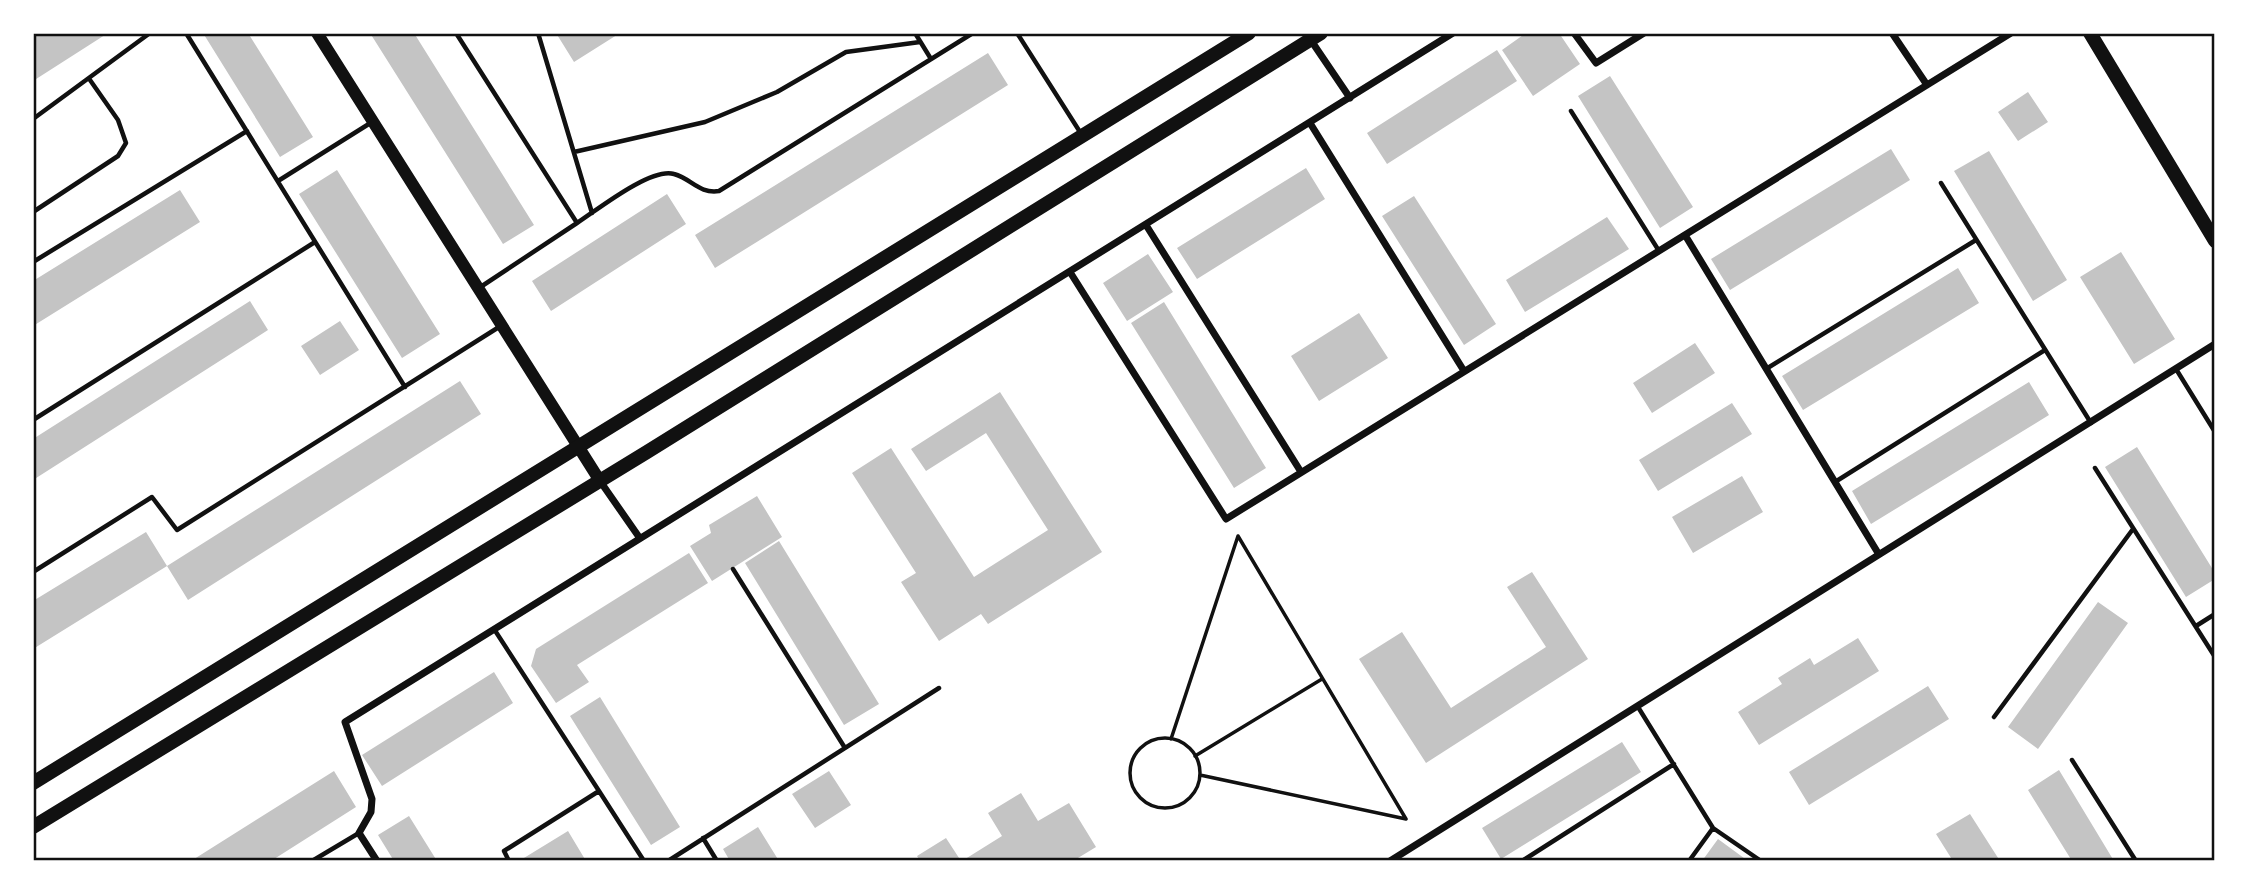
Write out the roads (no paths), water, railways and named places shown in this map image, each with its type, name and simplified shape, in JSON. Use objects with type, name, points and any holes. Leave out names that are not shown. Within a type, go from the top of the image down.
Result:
[{"type":"main road","points":[[33,783],[1249,33]]},
{"type":"main road","points":[[2090,33],[2215,241]]},
{"type":"main road","points":[[33,827],[600,481],[1313,35]]},
{"type":"street","points":[[317,33],[477,289],[639,537]]},
{"type":"street","points":[[377,861],[359,833],[371,812],[373,799],[345,722],[1453,33]]},
{"type":"street","points":[[1574,33],[1596,63],[1644,33]]},
{"type":"street","points":[[1892,33],[1927,85]]},
{"type":"street","points":[[1070,272],[1226,519],[2011,33]]},
{"type":"street","points":[[1313,35],[1350,98]]},
{"type":"street","points":[[1310,123],[1464,371]]},
{"type":"street","points":[[1146,225],[1301,472]]},
{"type":"street","points":[[1685,235],[1878,553]]},
{"type":"street","points":[[1390,861],[2215,344]]},
{"type":"lane","points":[[33,120],[150,33]]},
{"type":"lane","points":[[186,33],[405,387]]},
{"type":"lane","points":[[456,33],[576,223]]},
{"type":"lane","points":[[538,33],[592,213]]},
{"type":"lane","points":[[915,33],[931,59]]},
{"type":"lane","points":[[477,289],[653,175],[669,172],[685,177],[701,190],[719,191],[973,33]]},
{"type":"lane","points":[[1017,33],[1083,136]]},
{"type":"lane","points":[[574,152],[705,122],[777,92],[846,52],[920,41]]},
{"type":"lane","points":[[33,212],[118,156],[126,143],[118,120],[90,80]]},
{"type":"lane","points":[[1571,111],[1659,251]]},
{"type":"lane","points":[[278,181],[373,122]]},
{"type":"lane","points":[[33,262],[247,131]]},
{"type":"lane","points":[[1941,183],[2091,423]]},
{"type":"lane","points":[[1766,369],[1976,240]]},
{"type":"lane","points":[[33,420],[316,242]]},
{"type":"lane","points":[[33,572],[152,497],[177,530],[501,326]]},
{"type":"lane","points":[[1835,482],[2045,350]]},
{"type":"lane","points":[[2176,369],[2215,432]]},
{"type":"lane","points":[[2095,468],[2215,657]]},
{"type":"lane","points":[[1994,717],[2133,528]]},
{"type":"lane","points":[[733,569],[845,748]]},
{"type":"lane","points":[[2196,626],[2215,614]]},
{"type":"lane","points":[[494,629],[644,861]]},
{"type":"lane","points":[[668,861],[939,688]]},
{"type":"lane","points":[[1637,707],[1713,828],[1761,861]]},
{"type":"lane","points":[[2072,760],[2136,861]]},
{"type":"lane","points":[[1522,861],[1674,764]]},
{"type":"lane","points":[[509,861],[503,851],[600,792]]},
{"type":"lane","points":[[1689,861],[1713,828]]},
{"type":"lane","points":[[312,861],[359,833]]},
{"type":"lane","points":[[703,838],[717,861]]}]
